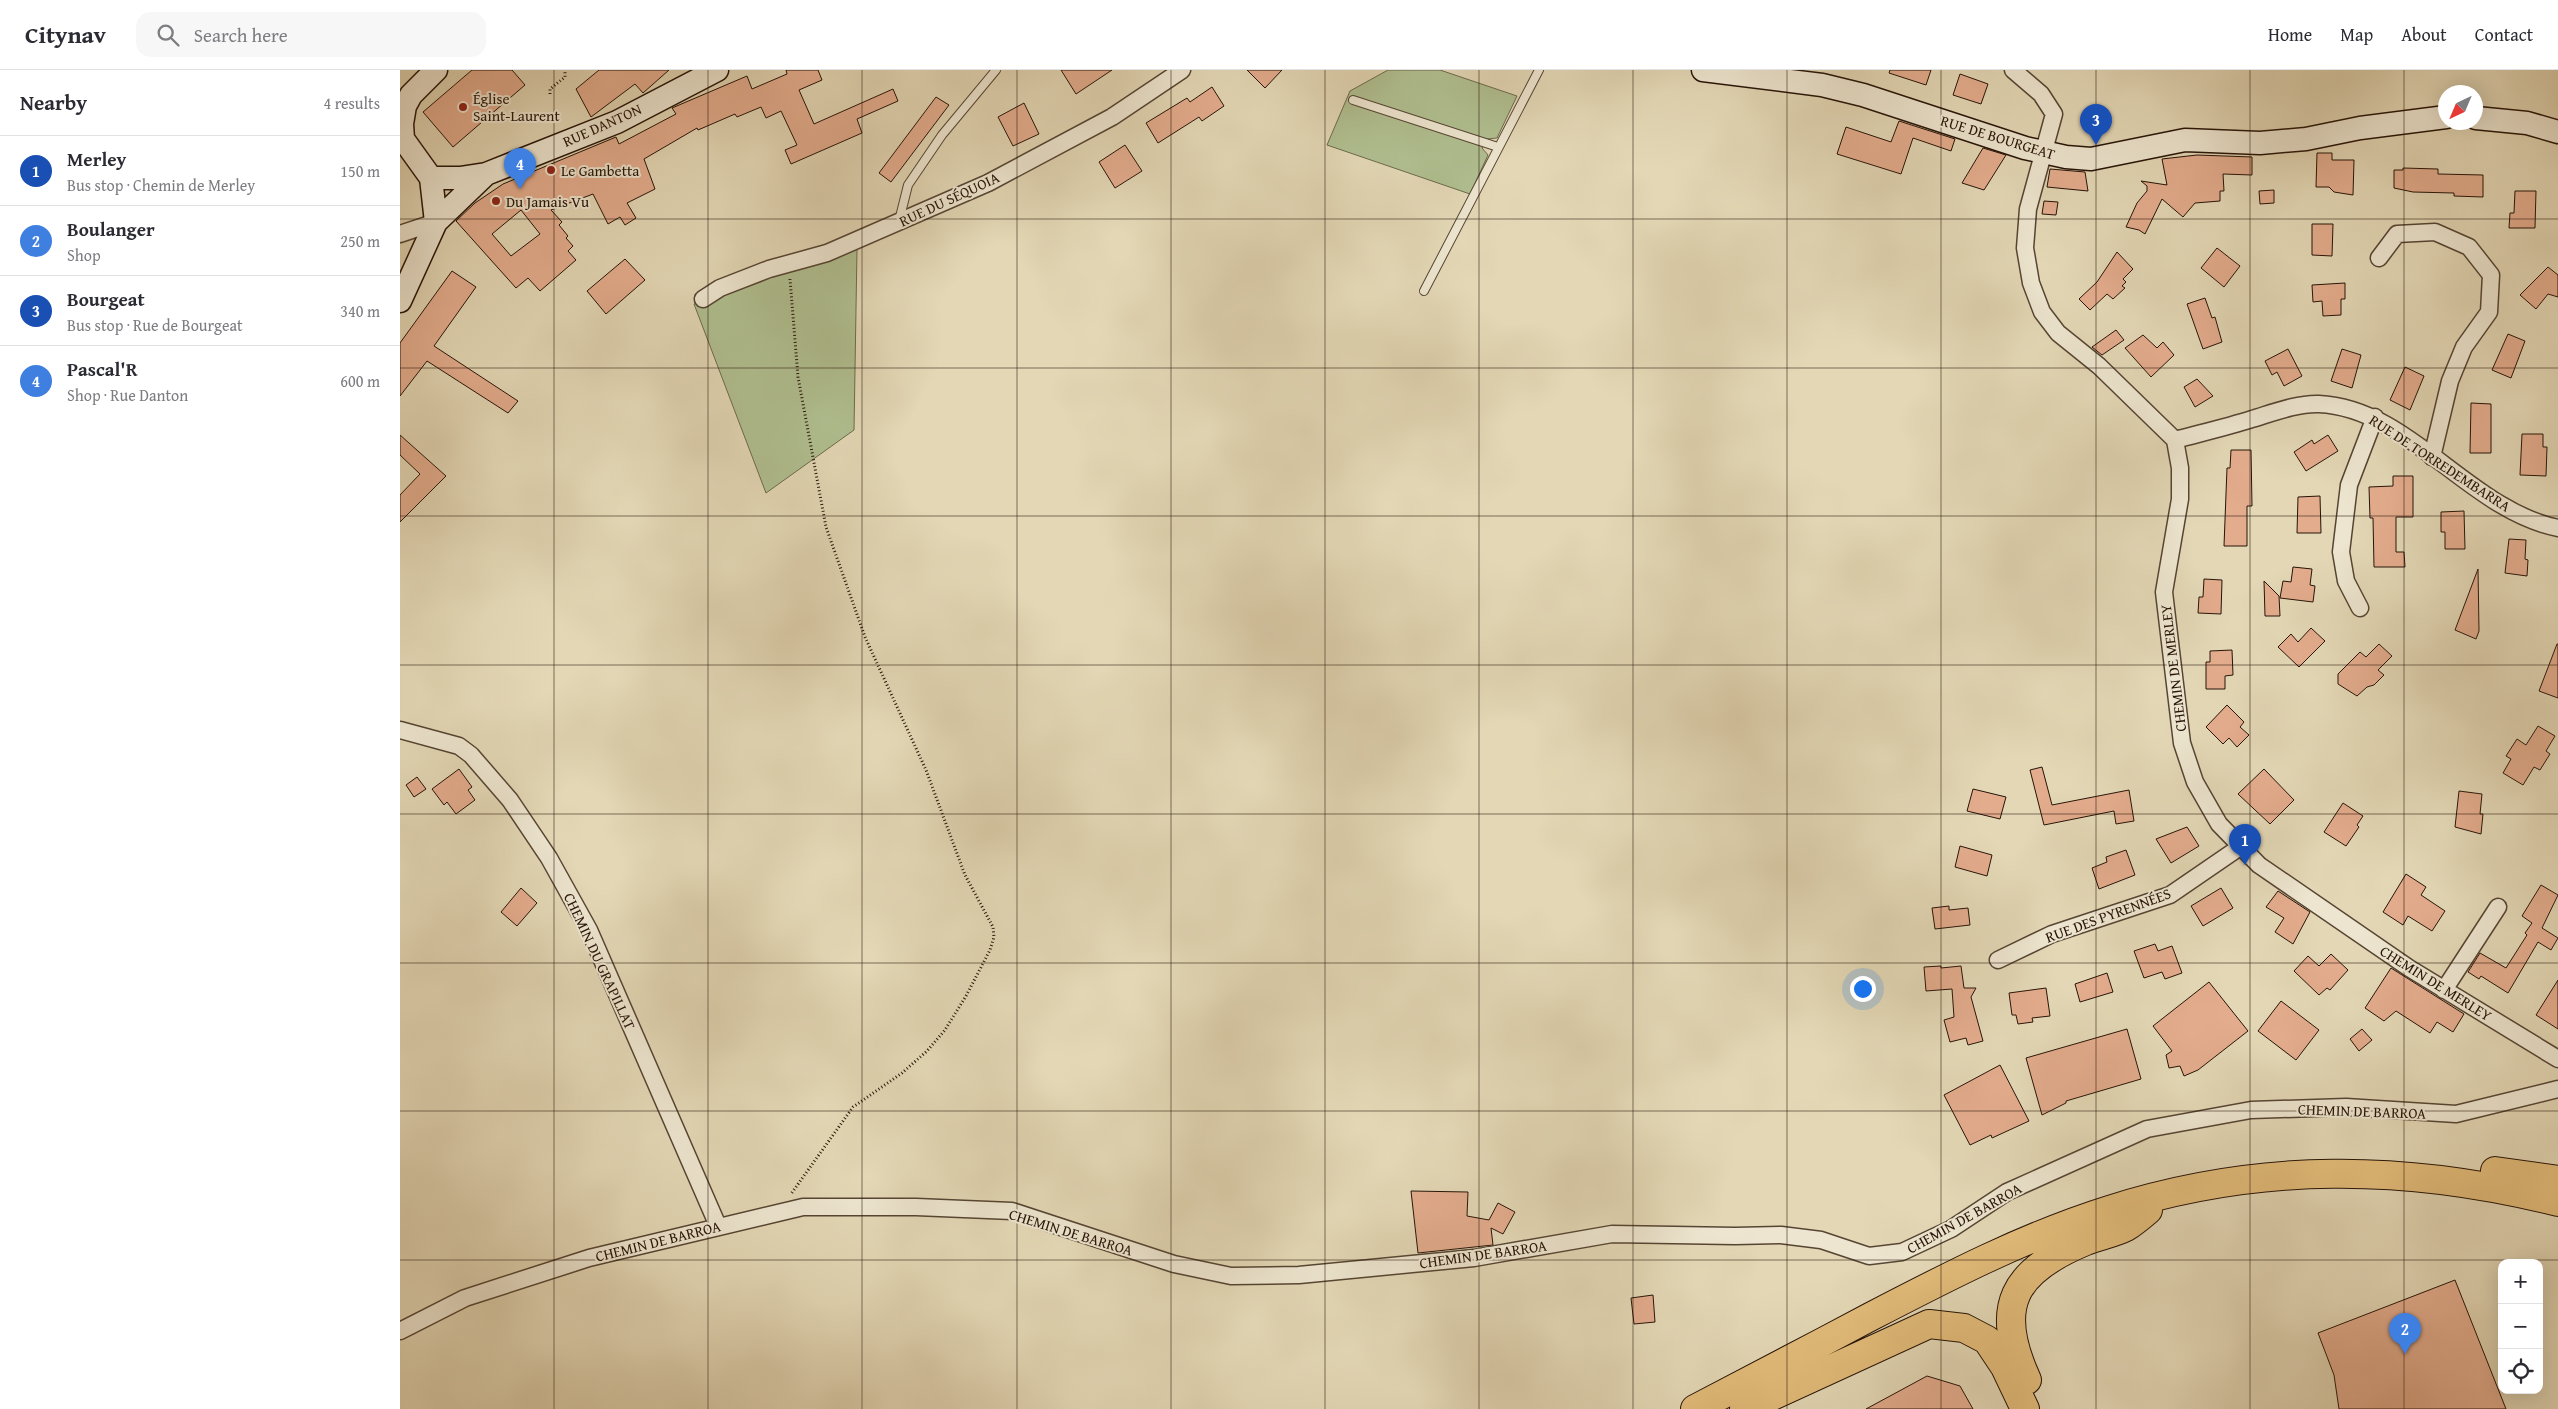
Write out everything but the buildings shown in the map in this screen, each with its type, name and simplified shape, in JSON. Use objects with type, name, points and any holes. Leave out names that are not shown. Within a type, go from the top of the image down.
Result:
[{"type":"highway","points":[[1987,1259],[2025,1235],[2078,1212],[2123,1197],[2230,1173],[2349,1164],[2462,1168],[2558,1180]]},
{"type":"highway","points":[[1696,1409],[1938,1282],[1987,1259],[2059,1228],[2109,1210],[2162,1196],[2246,1179],[2324,1173],[2419,1176],[2491,1186],[2558,1202]]},
{"type":"highway","points":[[1724,1409],[1942,1292],[2045,1246],[2148,1210],[2227,1194],[2311,1185],[2396,1183],[2543,1207],[2558,1212]]},
{"type":"highway","points":[[2041,1409],[2020,1364],[2010,1328],[2015,1294],[2027,1276],[2039,1264],[2079,1244],[2126,1227],[2148,1210]]},
{"type":"highway","points":[[1744,1409],[1929,1324],[1964,1328],[1987,1340],[2005,1367],[2025,1409]]},
{"type":"street","points":[[436,70],[411,95],[405,106],[401,131],[431,178],[436,222]]},
{"type":"street","name":"RUE DANTON","points":[[486,174],[617,122],[688,76],[717,70]]},
{"type":"street","name":"RUE DU SÉQUOIA","points":[[703,299],[720,288],[769,269],[828,253],[988,183],[1112,118],[1182,70]]},
{"type":"street","name":"RUE DE BOURGEAT","points":[[1703,70],[1822,85],[1863,95],[2043,153],[2091,159],[2185,140],[2260,143],[2306,139],[2369,127],[2438,119]]},
{"type":"street","points":[[2013,70],[2041,94],[2054,114],[2028,209],[2025,248],[2031,283],[2042,312],[2058,333],[2099,366],[2175,440]]},
{"type":"street","points":[[2483,119],[2527,124],[2558,132]]},
{"type":"street","points":[[431,178],[460,178],[486,174]]},
{"type":"street","points":[[400,301],[436,222],[486,174]]},
{"type":"street","points":[[400,234],[436,222]]},
{"type":"street","points":[[2379,258],[2397,234],[2435,232],[2469,247],[2491,274],[2489,312],[2464,347],[2450,382],[2432,457]]},
{"type":"street","name":"RUE DE TORREDEMBARRA","points":[[2175,440],[2280,411],[2318,404],[2375,418],[2486,496],[2540,524],[2558,528]]},
{"type":"street","points":[[2360,608],[2346,581],[2341,552],[2349,485],[2375,418]]},
{"type":"street","name":"CHEMIN DE MERLEY","points":[[2175,440],[2180,468],[2180,499],[2164,592],[2182,743],[2196,782],[2219,824],[2259,865],[2409,968],[2558,1059]]},
{"type":"street","name":"CHEMIN DU GRAPILLAT","points":[[400,730],[459,746],[471,755],[510,800],[549,858],[589,930],[718,1226]]},
{"type":"street","name":"RUE DES PYRENNÉES","points":[[1998,960],[2052,934],[2170,895],[2240,847]]},
{"type":"street","points":[[2444,990],[2498,907]]},
{"type":"street","name":"CHEMIN DE BARROA","points":[[400,1331],[465,1298],[589,1258],[803,1207],[916,1207],[1012,1211],[1174,1264],[1232,1276],[1299,1275],[1474,1258],[1612,1234],[1781,1234],[1820,1240],[1869,1256],[1902,1252],[1951,1229],[2007,1192],[2147,1129],[2250,1110],[2346,1107],[2456,1114],[2558,1089]]},
{"type":"lane","points":[[898,223],[908,185],[942,135],[996,70]]},
{"type":"lane","points":[[1424,291],[1539,70]]},
{"type":"lane","points":[[1353,100],[1498,147]]},
{"type":"path","points":[[550,94],[550,89],[565,77],[565,70]]},
{"type":"path","points":[[777,1213],[853,1107],[902,1072],[927,1051],[945,1030],[978,973],[990,950],[994,937],[994,927],[965,875],[926,770],[865,637],[826,527],[812,463],[798,377],[789,281],[791,263]]},
{"type":"green space","points":[[1388,70],[1440,70],[1517,96],[1497,138],[1487,139],[1482,148],[1488,155],[1470,194],[1327,145],[1350,91]]},
{"type":"green space","points":[[857,249],[854,430],[766,493],[694,304],[786,260]]},
{"type":"place","name":"Église Saint-Laurent","points":[[463,107]]},
{"type":"place","name":"Bourgeat","points":[[2096,145]]},
{"type":"place","name":"Le Gambetta","points":[[551,170]]},
{"type":"place","name":"Pascal'R","points":[[520,189]]},
{"type":"place","name":"Du Jamais Vu","points":[[496,201]]},
{"type":"place","name":"Merley","points":[[2245,865]]},
{"type":"place","name":"Boulanger","points":[[2405,1354]]}]
